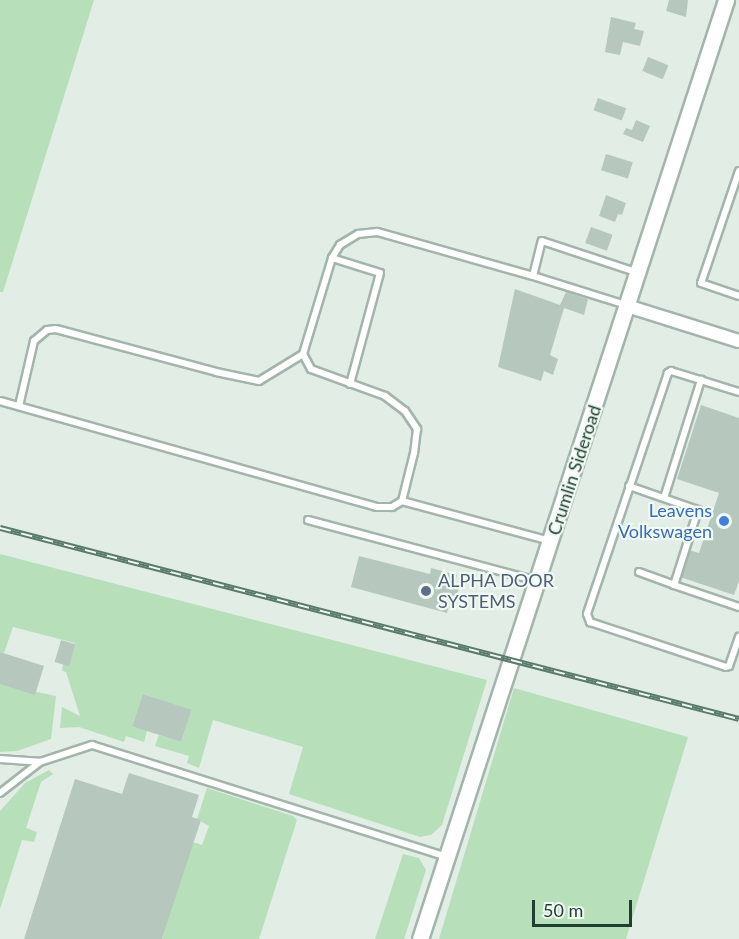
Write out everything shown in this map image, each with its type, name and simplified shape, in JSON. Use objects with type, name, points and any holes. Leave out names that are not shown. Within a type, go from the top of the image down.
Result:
[{"type":"street","name":"Crumlin Sideroad","points":[[420,939],[726,0]]},
{"type":"street","points":[[627,306],[739,341]]},
{"type":"lane","points":[[739,171],[701,283],[739,296]]},
{"type":"lane","points":[[19,406],[34,341],[46,330],[56,328],[216,372],[259,381],[303,354],[332,258],[340,245],[358,234],[377,232],[533,276],[627,306]]},
{"type":"lane","points":[[533,276],[542,241],[638,273]]},
{"type":"lane","points":[[332,258],[380,273],[350,384]]},
{"type":"lane","points":[[0,401],[376,507],[393,507],[402,501],[414,453],[417,429],[405,411],[384,396],[311,369],[303,354]]},
{"type":"lane","points":[[739,392],[671,371],[668,373],[587,619],[590,622],[726,667],[729,666],[739,637]]},
{"type":"lane","points":[[664,498],[701,380]]},
{"type":"lane","points":[[629,486],[698,510],[674,585]]},
{"type":"lane","points":[[402,501],[551,541]]},
{"type":"lane","points":[[308,520],[538,581]]},
{"type":"lane","points":[[639,572],[739,607]]},
{"type":"lane","points":[[0,793],[40,762],[92,745],[447,857]]},
{"type":"lane","points":[[0,759],[40,762]]},
{"type":"green space","points":[[0,0],[94,0],[3,292],[0,292]]},
{"type":"green space","points":[[0,554],[487,680],[442,825],[431,835],[420,837],[289,794],[303,747],[213,720],[199,768],[187,763],[189,756],[155,746],[159,735],[181,742],[191,710],[143,694],[147,731],[144,742],[126,736],[124,742],[79,727],[60,728],[62,707],[80,716],[66,672],[62,671],[63,664],[69,665],[75,643],[13,627],[4,653],[0,652]]},
{"type":"green space","points":[[0,684],[56,696],[51,739],[17,751],[0,752]]},
{"type":"green space","points":[[514,688],[688,737],[626,939],[439,939]]},
{"type":"green space","points":[[49,770],[53,774],[41,782],[26,828],[37,832],[34,842],[22,840],[0,909],[0,811],[25,783]]},
{"type":"green space","points":[[207,788],[293,816],[297,820],[259,939],[162,939],[193,842],[202,845],[209,826],[197,819]]},
{"type":"green space","points":[[403,854],[419,858],[426,870],[404,939],[375,939]]},
{"type":"building","points":[[669,0],[688,0],[686,17],[666,11]]},
{"type":"building","points":[[611,17],[636,23],[634,29],[644,31],[640,46],[623,42],[620,55],[605,52]]},
{"type":"building","points":[[648,57],[668,65],[663,79],[642,71]]},
{"type":"building","points":[[598,98],[626,108],[622,120],[594,110]]},
{"type":"building","points":[[636,120],[650,126],[643,142],[623,134],[626,128],[632,130]]},
{"type":"building","points":[[606,154],[633,162],[628,178],[601,170]]},
{"type":"building","points":[[606,195],[626,203],[622,215],[618,214],[615,222],[599,216]]},
{"type":"building","points":[[591,227],[613,235],[607,251],[585,243]]},
{"type":"building","points":[[515,289],[560,305],[566,292],[588,299],[584,315],[564,308],[550,355],[558,359],[553,375],[544,371],[541,381],[498,367]]},
{"type":"building","name":"Leavens Volkswagen","points":[[701,405],[739,418],[739,581],[734,595],[680,577],[689,550],[699,553],[719,493],[677,479]]},
{"type":"building","points":[[359,556],[430,574],[431,568],[457,575],[454,586],[459,588],[455,603],[450,601],[447,613],[351,587]]},
{"type":"building","points":[[61,640],[75,644],[69,666],[55,662]]},
{"type":"building","points":[[0,652],[44,666],[35,695],[0,684]]},
{"type":"building","points":[[143,694],[192,710],[181,742],[132,726]]},
{"type":"building","points":[[129,773],[199,795],[192,817],[201,820],[162,939],[24,939],[75,779],[122,794]]},
{"type":"railway","points":[[0,528],[739,719]]},
{"type":"place","name":"Leavens Volkswagen","points":[[724,521]]},
{"type":"place","name":"ALPHA DOOR SYSTEMS","points":[[426,591]]}]
